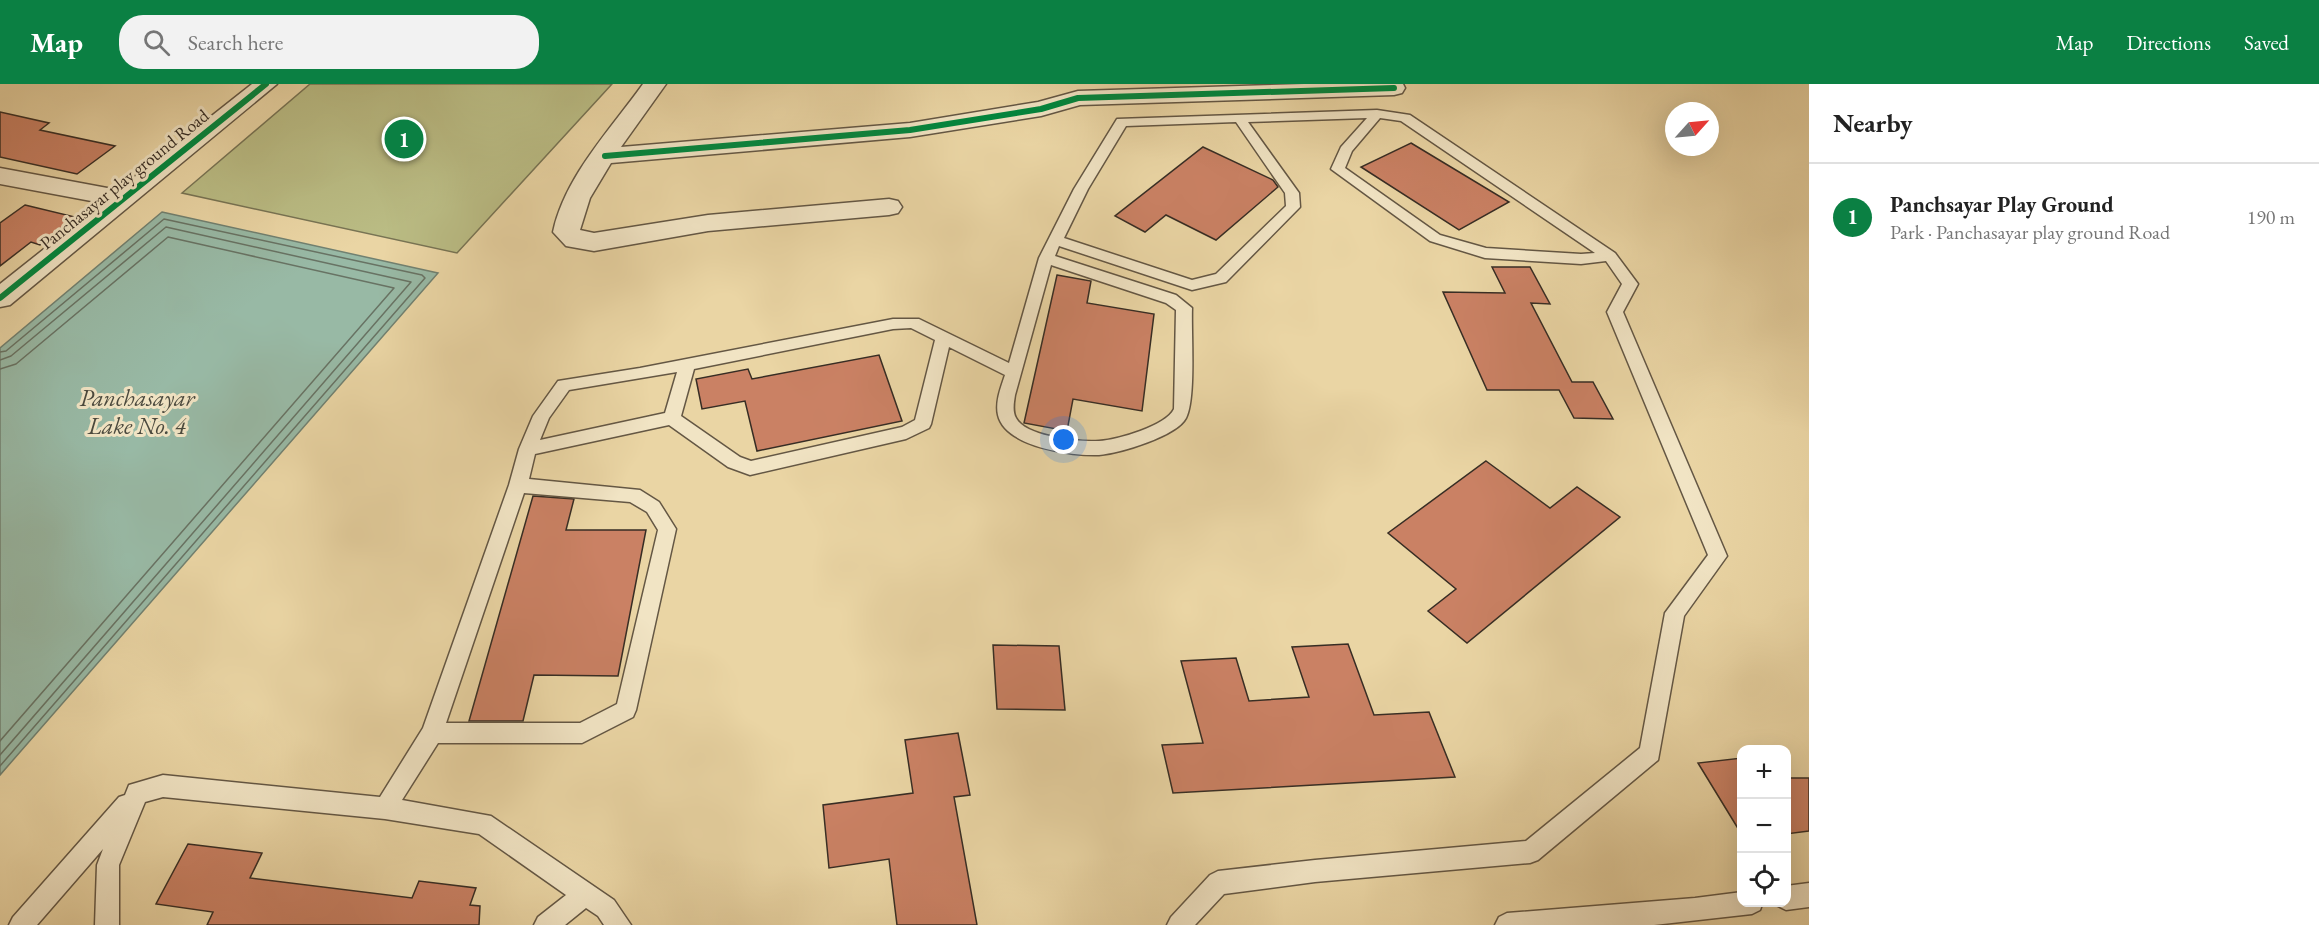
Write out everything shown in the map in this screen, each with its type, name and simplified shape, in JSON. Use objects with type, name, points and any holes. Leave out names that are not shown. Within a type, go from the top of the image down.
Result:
[{"type":"street","name":"Panchasayar play ground Road","points":[[0,298],[266,84]]},
{"type":"street","points":[[655,84],[576,196],[566,221],[566,232],[575,240],[594,242],[708,223],[889,207]]},
{"type":"street","points":[[605,156],[910,130],[1041,110],[1077,98],[1394,88]]},
{"type":"street","points":[[0,176],[123,200]]},
{"type":"lane","points":[[1377,114],[1346,150],[1338,169],[1434,238],[1485,253],[1581,259],[1610,256]]},
{"type":"lane","points":[[1046,258],[1170,299],[1184,308],[1182,410],[1174,422],[1140,438],[1101,448],[1048,443],[1017,431],[1006,418],[1007,396],[1046,258],[1081,189],[1122,122],[1377,114],[1405,118],[1610,256],[1630,284],[1615,312],[1718,556],[1675,613],[1650,753],[1530,852],[1315,871],[1218,883],[1179,925]]},
{"type":"lane","points":[[1056,240],[1192,285],[1221,278],[1293,207],[1292,193],[1239,118]]},
{"type":"lane","points":[[385,808],[432,733],[518,485],[528,448],[541,416],[564,385],[640,374],[894,324],[913,323],[1014,372]]},
{"type":"lane","points":[[528,448],[672,418],[734,462],[750,468],[906,433],[923,424],[943,338]]},
{"type":"lane","points":[[672,418],[688,363]]},
{"type":"lane","points":[[432,733],[582,733],[626,710],[667,529],[653,507],[634,495],[518,485]]},
{"type":"lane","points":[[21,925],[137,793],[163,786],[385,808],[483,824],[606,908],[619,925]]},
{"type":"lane","points":[[107,925],[108,865],[137,793]]},
{"type":"lane","points":[[546,925],[586,894]]},
{"type":"lane","points":[[1791,897],[1809,895]]},
{"type":"lane","points":[[1507,925],[1737,905]]},
{"type":"green space","points":[[310,84],[612,84],[457,253],[182,193]]},
{"type":"water","name":"Panchasayar Lake No. 4","points":[[162,212],[438,273],[0,775],[0,348]]},
{"type":"building","points":[[0,112],[49,123],[40,130],[115,146],[77,174],[0,157]]},
{"type":"building","points":[[1411,143],[1509,202],[1459,230],[1361,167]]},
{"type":"building","points":[[1203,147],[1273,180],[1278,187],[1216,240],[1166,215],[1145,232],[1115,216]]},
{"type":"building","points":[[25,205],[75,217],[40,245],[31,242],[0,266],[0,223]]},
{"type":"building","points":[[1492,267],[1530,267],[1550,304],[1531,303],[1572,382],[1593,382],[1613,419],[1574,418],[1559,390],[1487,390],[1443,292],[1505,293]]},
{"type":"building","points":[[1057,275],[1091,281],[1087,303],[1154,314],[1142,411],[1073,399],[1067,431],[1024,423]]},
{"type":"building","points":[[879,355],[902,421],[757,451],[745,401],[702,409],[696,379],[748,369],[752,379]]},
{"type":"building","points":[[1486,461],[1550,508],[1577,487],[1620,517],[1467,643],[1428,611],[1456,589],[1388,533]]},
{"type":"building","points":[[533,496],[574,499],[566,530],[646,530],[618,676],[534,675],[523,721],[469,721]]},
{"type":"building","points":[[1348,644],[1374,715],[1429,712],[1455,777],[1173,793],[1162,745],[1203,743],[1181,661],[1236,658],[1249,701],[1309,697],[1292,647]]},
{"type":"building","points":[[993,645],[1059,646],[1065,710],[997,709]]},
{"type":"building","points":[[958,733],[970,795],[954,797],[977,925],[897,925],[889,859],[829,868],[823,805],[913,793],[905,740]]},
{"type":"building","points":[[1737,759],[1737,827],[1698,763]]},
{"type":"building","points":[[1791,778],[1809,778],[1809,831],[1791,833]]},
{"type":"building","points":[[188,844],[262,853],[250,878],[412,898],[419,881],[476,888],[470,905],[480,906],[479,925],[207,925],[213,912],[156,904]]},
{"type":"cycle path","points":[[0,298],[266,84]]},
{"type":"cycle path","points":[[605,156],[910,130],[1041,109],[1078,98],[1394,88]]},
{"type":"place","name":"Panchsayar Play Ground","points":[[404,139]]}]
